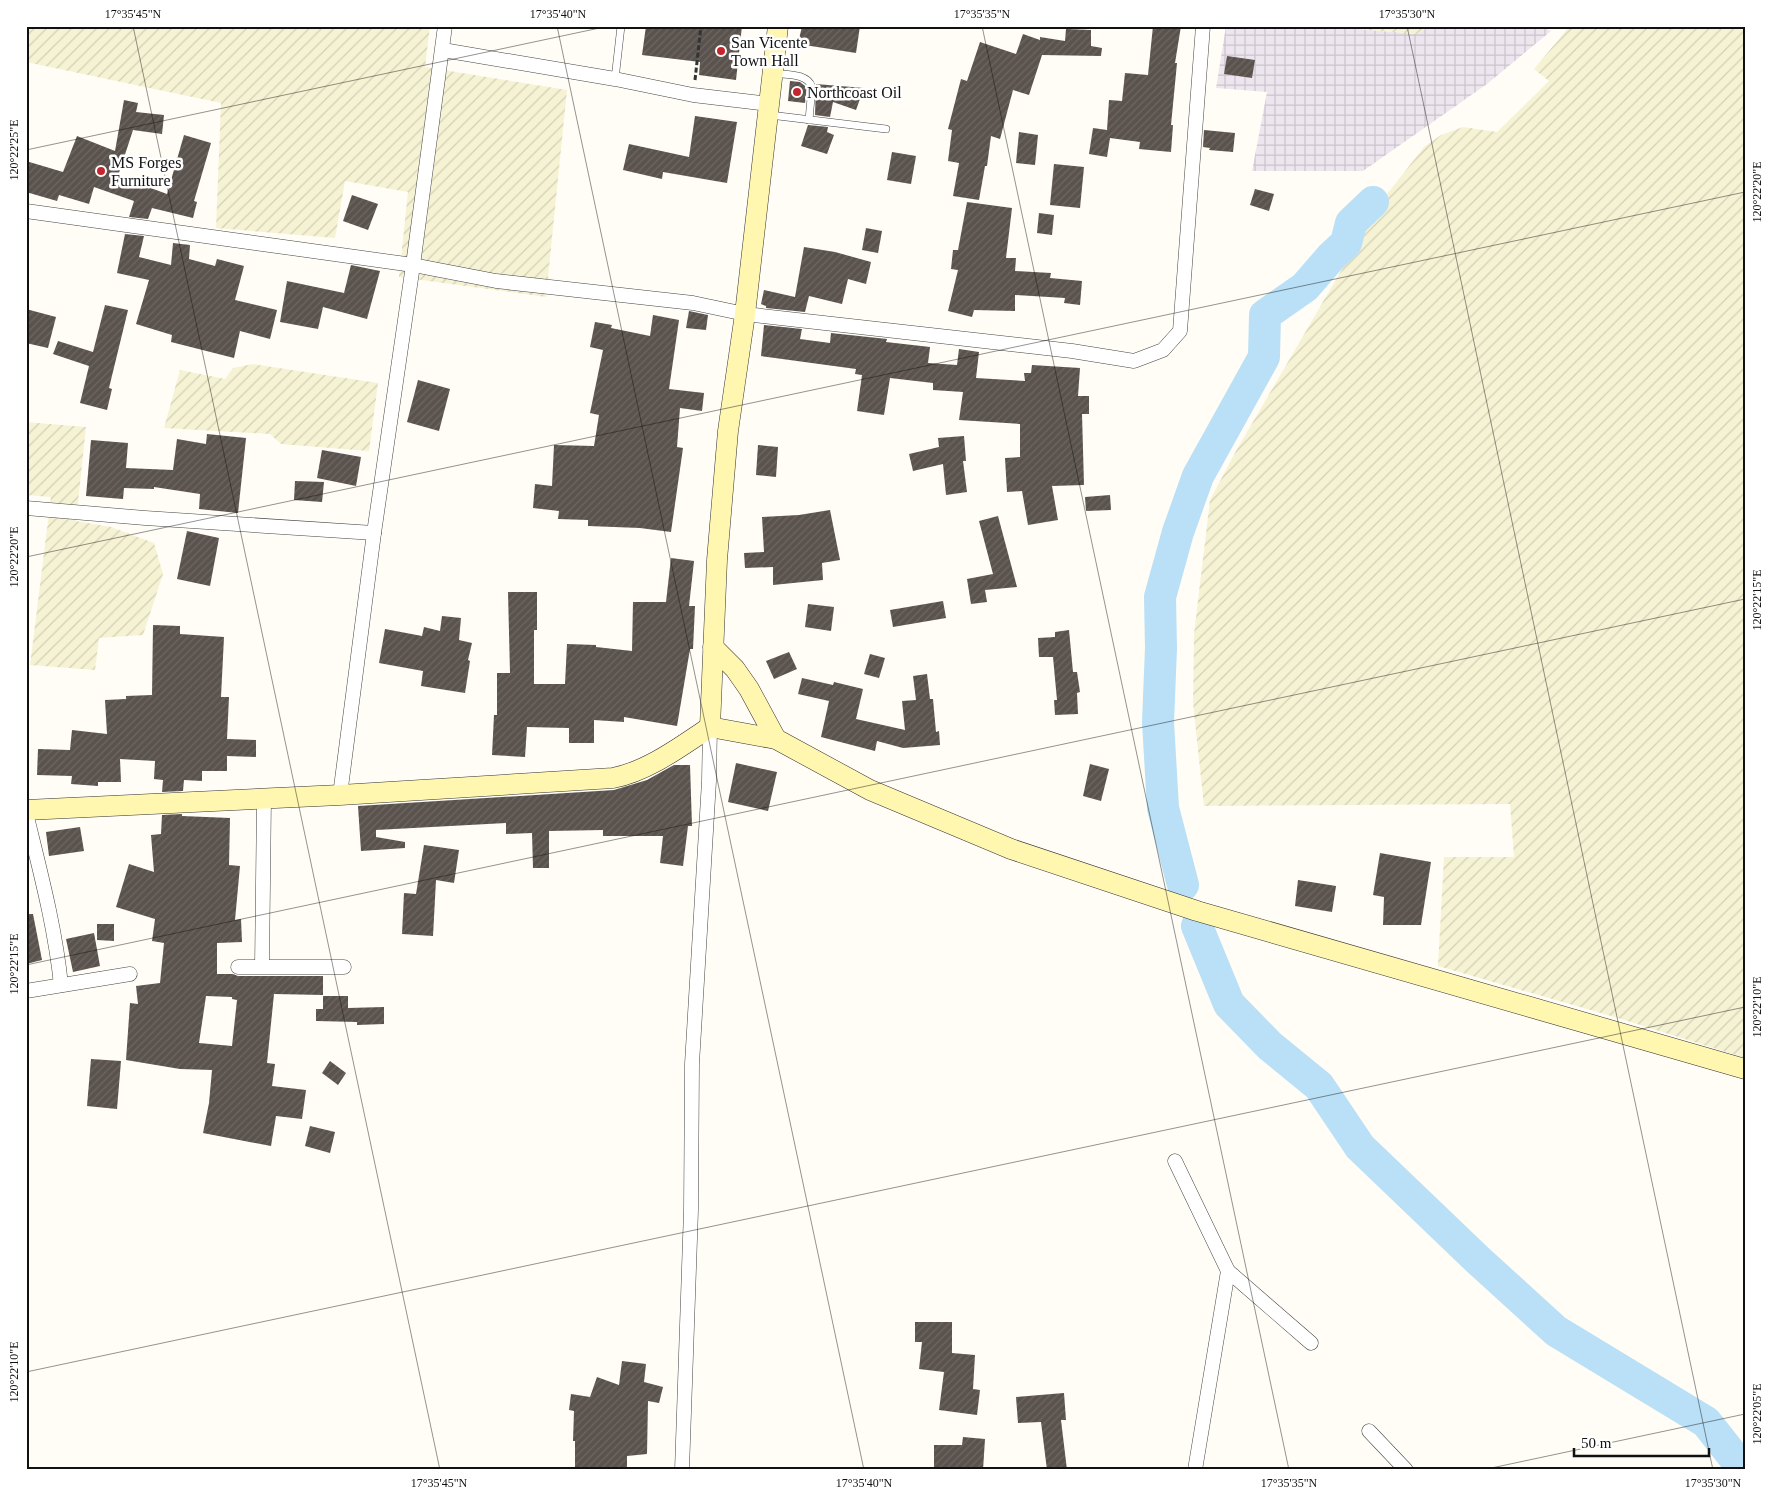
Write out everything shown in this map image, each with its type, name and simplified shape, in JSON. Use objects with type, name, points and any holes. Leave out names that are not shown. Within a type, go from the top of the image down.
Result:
[{"type":"main road","points":[[710,727],[716,560],[728,431],[745,314],[778,26]]},
{"type":"main road","points":[[713,647],[735,669],[749,689],[776,739]]},
{"type":"main road","points":[[26,812],[340,796],[613,778],[624,776],[670,754],[710,727],[776,739],[870,790],[1011,849],[1197,911],[1745,1069]]},
{"type":"street","points":[[340,796],[374,533],[446,26]]},
{"type":"street","points":[[26,212],[413,265],[496,281],[693,303],[745,314],[1072,351],[1134,361],[1163,350],[1180,331],[1203,26]]},
{"type":"street","points":[[443,50],[615,79],[768,110]]},
{"type":"street","points":[[26,508],[374,533]]},
{"type":"street","points":[[682,1470],[691,1210],[692,1064],[709,781],[710,727]]},
{"type":"street","points":[[262,966],[264,799]]},
{"type":"street","points":[[26,812],[57,944],[61,985]]},
{"type":"street","points":[[238,967],[344,967]]},
{"type":"street","points":[[26,991],[130,974]]},
{"type":"street","points":[[1175,1161],[1228,1271],[1311,1343]]},
{"type":"street","points":[[1195,1470],[1228,1271]]},
{"type":"street","points":[[1369,1431],[1406,1470]]},
{"type":"lane","points":[[615,79],[621,26]]},
{"type":"lane","points":[[773,73],[804,78],[810,83],[812,88],[808,120]]},
{"type":"lane","points":[[768,110],[808,120],[886,129]]},
{"type":"path","points":[[693,95],[701,26]]},
{"type":"shaded area","points":[[26,26],[430,26],[425,67],[567,90],[546,297],[399,277],[408,192],[345,181],[335,238],[216,228],[221,103],[26,62]]},
{"type":"shaded area","points":[[1226,26],[1323,26],[1418,34],[1429,26],[1541,26],[1551,31],[1487,84],[1363,171],[1252,171],[1267,92],[1216,88]]},
{"type":"shaded area","points":[[1323,26],[1429,26],[1418,34]]},
{"type":"shaded area","points":[[1570,26],[1745,26],[1745,1058],[1618,1018],[1438,966],[1444,857],[1514,857],[1510,804],[1204,806],[1193,703],[1194,634],[1210,500],[1236,451],[1341,271],[1373,212],[1424,147],[1441,135],[1463,127],[1497,132],[1549,81],[1534,69]]},
{"type":"shaded area","points":[[253,364],[378,383],[369,451],[281,444],[270,434],[164,428],[180,370],[225,379],[233,368]]},
{"type":"shaded area","points":[[26,422],[86,427],[76,521],[111,527],[154,543],[163,574],[143,635],[99,638],[95,670],[30,665],[51,497],[26,495]]},
{"type":"building","points":[[646,26],[742,26],[736,80],[699,75],[700,62],[642,55]]},
{"type":"building","points":[[802,26],[860,26],[856,53],[798,44]]},
{"type":"building","points":[[1153,26],[1181,26],[1175,63],[1177,63],[1171,125],[1173,125],[1171,152],[1139,149],[1140,142],[1110,138],[1107,157],[1089,154],[1093,128],[1107,130],[1109,100],[1122,101],[1125,73],[1148,75]]},
{"type":"building","points":[[1066,29],[1091,30],[1091,46],[1102,48],[1101,56],[1042,55],[1029,95],[1013,90],[1000,139],[991,136],[987,166],[985,166],[979,200],[953,196],[959,163],[948,161],[952,130],[948,129],[961,79],[967,81],[980,42],[1016,54],[1023,34],[1040,40],[1040,37],[1065,41]]},
{"type":"building","points":[[1227,56],[1255,60],[1252,78],[1224,74]]},
{"type":"building","name":"Northcoast Oil","points":[[790,81],[800,82],[807,88],[805,103],[788,101]]},
{"type":"building","points":[[816,84],[864,88],[856,110],[833,102],[830,117],[815,115]]},
{"type":"building","points":[[124,100],[138,103],[136,112],[164,115],[162,134],[133,130],[118,176],[167,194],[184,135],[211,143],[194,201],[197,202],[193,218],[152,208],[148,219],[129,217],[134,201],[94,187],[89,204],[59,195],[57,201],[26,192],[26,161],[63,172],[77,136],[115,151]]},
{"type":"building","points":[[695,116],[737,122],[727,183],[663,172],[662,179],[623,170],[629,144],[689,157]]},
{"type":"building","points":[[808,125],[828,127],[827,132],[834,135],[827,154],[801,146]]},
{"type":"building","points":[[1204,130],[1235,133],[1233,152],[1209,150],[1210,148],[1203,147]]},
{"type":"building","points":[[1019,132],[1038,135],[1035,165],[1016,163]]},
{"type":"building","points":[[892,152],[916,156],[911,184],[887,180]]},
{"type":"building","points":[[1054,164],[1084,167],[1080,208],[1050,205]]},
{"type":"building","points":[[1255,189],[1274,194],[1269,211],[1250,205]]},
{"type":"building","points":[[352,195],[378,204],[368,230],[343,221]]},
{"type":"building","points":[[967,202],[1012,208],[1006,258],[1016,258],[1015,271],[1051,273],[1050,278],[1082,281],[1080,305],[1064,303],[1065,298],[1015,295],[1015,311],[974,310],[972,317],[948,311],[958,270],[951,269],[953,250],[958,250]]},
{"type":"building","points":[[1039,213],[1054,215],[1052,235],[1037,233]]},
{"type":"building","points":[[866,228],[882,231],[878,253],[862,250]]},
{"type":"building","points":[[125,234],[144,236],[139,257],[171,265],[173,243],[190,245],[189,259],[215,266],[217,259],[244,266],[235,300],[277,310],[270,339],[240,331],[234,358],[171,342],[172,335],[136,324],[149,280],[117,273]]},
{"type":"building","points":[[804,247],[835,252],[871,262],[866,284],[848,279],[842,304],[809,296],[805,312],[766,308],[766,306],[761,304],[764,290],[795,297]]},
{"type":"building","points":[[351,265],[380,271],[367,319],[323,307],[318,329],[280,322],[287,281],[344,293]]},
{"type":"building","points":[[105,305],[128,310],[109,388],[112,389],[107,410],[80,403],[89,366],[53,354],[58,341],[93,352]]},
{"type":"building","points":[[26,309],[56,317],[48,348],[26,343]]},
{"type":"building","points":[[689,311],[708,315],[706,330],[686,328]]},
{"type":"building","points":[[653,315],[679,320],[669,389],[704,393],[702,411],[680,408],[677,447],[683,448],[671,532],[640,528],[588,526],[588,520],[558,519],[559,511],[533,508],[535,484],[552,486],[554,445],[594,446],[599,415],[590,413],[603,350],[590,347],[595,322],[612,325],[611,328],[650,336]]},
{"type":"building","points":[[764,325],[802,329],[800,339],[830,343],[831,333],[887,339],[886,342],[930,347],[928,363],[957,365],[959,349],[979,352],[976,378],[1025,381],[1024,373],[1031,373],[1032,365],[1080,368],[1078,396],[1089,396],[1089,414],[1082,414],[1084,485],[1052,486],[1058,520],[1028,525],[1022,491],[1007,492],[1005,458],[1020,457],[1020,424],[959,420],[963,392],[933,390],[933,383],[890,378],[884,415],[857,411],[862,375],[855,374],[856,369],[761,356]]},
{"type":"building","points":[[418,380],[450,389],[439,431],[407,422]]},
{"type":"building","points":[[207,434],[246,438],[238,513],[199,509],[200,494],[154,487],[154,489],[124,488],[123,499],[86,496],[91,440],[128,443],[126,468],[173,470],[177,439],[206,444]]},
{"type":"building","points":[[964,436],[966,461],[963,461],[967,492],[946,495],[943,464],[913,471],[909,454],[939,447],[938,438]]},
{"type":"building","points":[[758,445],[778,447],[776,477],[756,475]]},
{"type":"building","points":[[322,450],[361,457],[356,486],[317,478]]},
{"type":"building","points":[[295,481],[324,482],[322,502],[294,500]]},
{"type":"building","points":[[1110,495],[1111,510],[1086,511],[1085,497]]},
{"type":"building","points":[[830,510],[840,560],[822,563],[823,580],[773,585],[773,567],[745,568],[744,553],[764,552],[762,517],[799,515]]},
{"type":"building","points":[[998,516],[1017,587],[985,590],[987,602],[971,604],[967,579],[993,574],[979,521]]},
{"type":"building","points":[[187,531],[219,538],[210,586],[177,579]]},
{"type":"building","points":[[671,558],[694,561],[689,606],[695,606],[693,649],[690,649],[677,726],[624,717],[624,722],[594,720],[594,743],[569,743],[569,728],[527,727],[525,757],[492,755],[494,715],[497,715],[497,673],[510,673],[508,592],[537,592],[537,630],[534,630],[534,684],[565,684],[567,644],[596,645],[596,647],[632,651],[633,602],[666,602]]},
{"type":"building","points":[[943,601],[946,618],[893,627],[890,610]]},
{"type":"building","points":[[808,604],[834,607],[831,631],[805,627]]},
{"type":"building","points":[[442,616],[461,618],[459,640],[472,643],[468,660],[470,661],[465,693],[421,686],[423,671],[379,663],[385,629],[422,636],[424,627],[440,631]]},
{"type":"building","points":[[153,625],[180,626],[180,634],[224,637],[221,697],[229,697],[227,739],[256,740],[256,757],[227,756],[227,771],[202,771],[202,781],[184,780],[183,791],[162,792],[163,780],[154,779],[155,761],[120,759],[121,782],[98,782],[98,786],[71,784],[72,776],[37,775],[38,749],[70,750],[72,730],[107,734],[105,700],[126,699],[126,696],[152,695]]},
{"type":"building","points":[[1069,630],[1073,672],[1077,672],[1080,692],[1077,693],[1078,714],[1055,715],[1054,700],[1057,700],[1053,657],[1039,657],[1038,638],[1055,637],[1055,632]]},
{"type":"building","points":[[789,652],[797,669],[774,679],[766,661]]},
{"type":"building","points":[[870,654],[885,658],[879,678],[864,674]]},
{"type":"building","points":[[927,674],[930,699],[933,699],[936,732],[939,731],[940,745],[903,748],[877,741],[875,751],[821,737],[829,701],[798,694],[802,678],[833,685],[834,682],[863,689],[856,719],[905,730],[902,701],[916,700],[913,676]]},
{"type":"building","points":[[736,763],[777,772],[768,811],[728,802]]},
{"type":"building","points":[[1090,764],[1109,769],[1101,801],[1083,796]]},
{"type":"building","points":[[674,765],[690,765],[692,826],[688,826],[683,866],[660,863],[663,836],[603,836],[603,830],[549,831],[549,868],[533,868],[532,833],[506,834],[506,823],[376,830],[376,837],[405,842],[405,848],[361,851],[358,806],[614,790],[647,780]]},
{"type":"building","points":[[182,814],[182,816],[230,818],[229,865],[240,866],[235,920],[241,919],[242,942],[217,943],[217,974],[233,974],[238,976],[323,976],[323,995],[274,994],[267,1063],[275,1064],[272,1086],[306,1090],[302,1119],[276,1116],[271,1146],[203,1133],[209,1103],[212,1070],[180,1069],[126,1060],[130,1003],[138,1004],[136,986],[160,983],[164,943],[152,941],[155,919],[116,907],[129,864],[154,872],[151,835],[161,834],[162,815]],"holes":[[[206,996],[232,997],[232,999],[237,1000],[232,1046],[199,1043]]]},
{"type":"building","points":[[80,827],[84,851],[49,856],[46,832]]},
{"type":"building","points":[[424,845],[459,850],[454,883],[436,880],[433,936],[402,934],[404,893],[416,894]]},
{"type":"building","points":[[1380,853],[1431,862],[1421,925],[1383,925],[1384,897],[1373,895]]},
{"type":"building","points":[[1298,880],[1336,886],[1332,912],[1295,906]]},
{"type":"building","points":[[26,914],[33,914],[42,960],[26,964]]},
{"type":"building","points":[[97,924],[114,924],[114,941],[97,940]]},
{"type":"building","points":[[94,933],[100,966],[73,972],[66,939]]},
{"type":"building","points":[[323,996],[348,996],[348,1008],[384,1007],[384,1024],[357,1025],[357,1022],[316,1021],[316,1009],[323,1009]]},
{"type":"building","points":[[91,1059],[121,1061],[117,1109],[87,1106]]},
{"type":"building","points":[[330,1061],[346,1073],[338,1085],[322,1073]]},
{"type":"building","points":[[310,1126],[335,1132],[330,1153],[305,1146]]},
{"type":"building","points":[[915,1322],[952,1322],[952,1353],[975,1355],[973,1389],[980,1390],[977,1415],[939,1410],[944,1372],[919,1369],[922,1342],[915,1342]]},
{"type":"building","points":[[622,1361],[646,1364],[644,1382],[663,1387],[659,1403],[648,1401],[647,1454],[627,1456],[627,1470],[575,1470],[575,1441],[573,1441],[574,1411],[569,1410],[571,1394],[590,1397],[597,1377],[619,1385]]},
{"type":"building","points":[[1064,1393],[1066,1420],[1061,1420],[1067,1470],[1047,1470],[1041,1422],[1018,1423],[1016,1397]]},
{"type":"building","points":[[963,1437],[985,1439],[983,1470],[934,1470],[934,1445],[962,1445]]},
{"type":"waterway","points":[[1183,885],[1163,808],[1158,722],[1161,648],[1160,597],[1178,532],[1198,476],[1264,357],[1265,315],[1305,287],[1346,243],[1351,223],[1373,202]]},
{"type":"waterway","points":[[1197,926],[1229,1004],[1270,1046],[1319,1086],[1360,1147],[1478,1260],[1556,1331],[1706,1422],[1744,1470]]},
{"type":"place","name":"San Vicente Town Hall","points":[[721,51]]},
{"type":"place","name":"Northcoast Oil","points":[[797,92]]},
{"type":"place","name":"MS Forges Furniture","points":[[101,171]]}]
